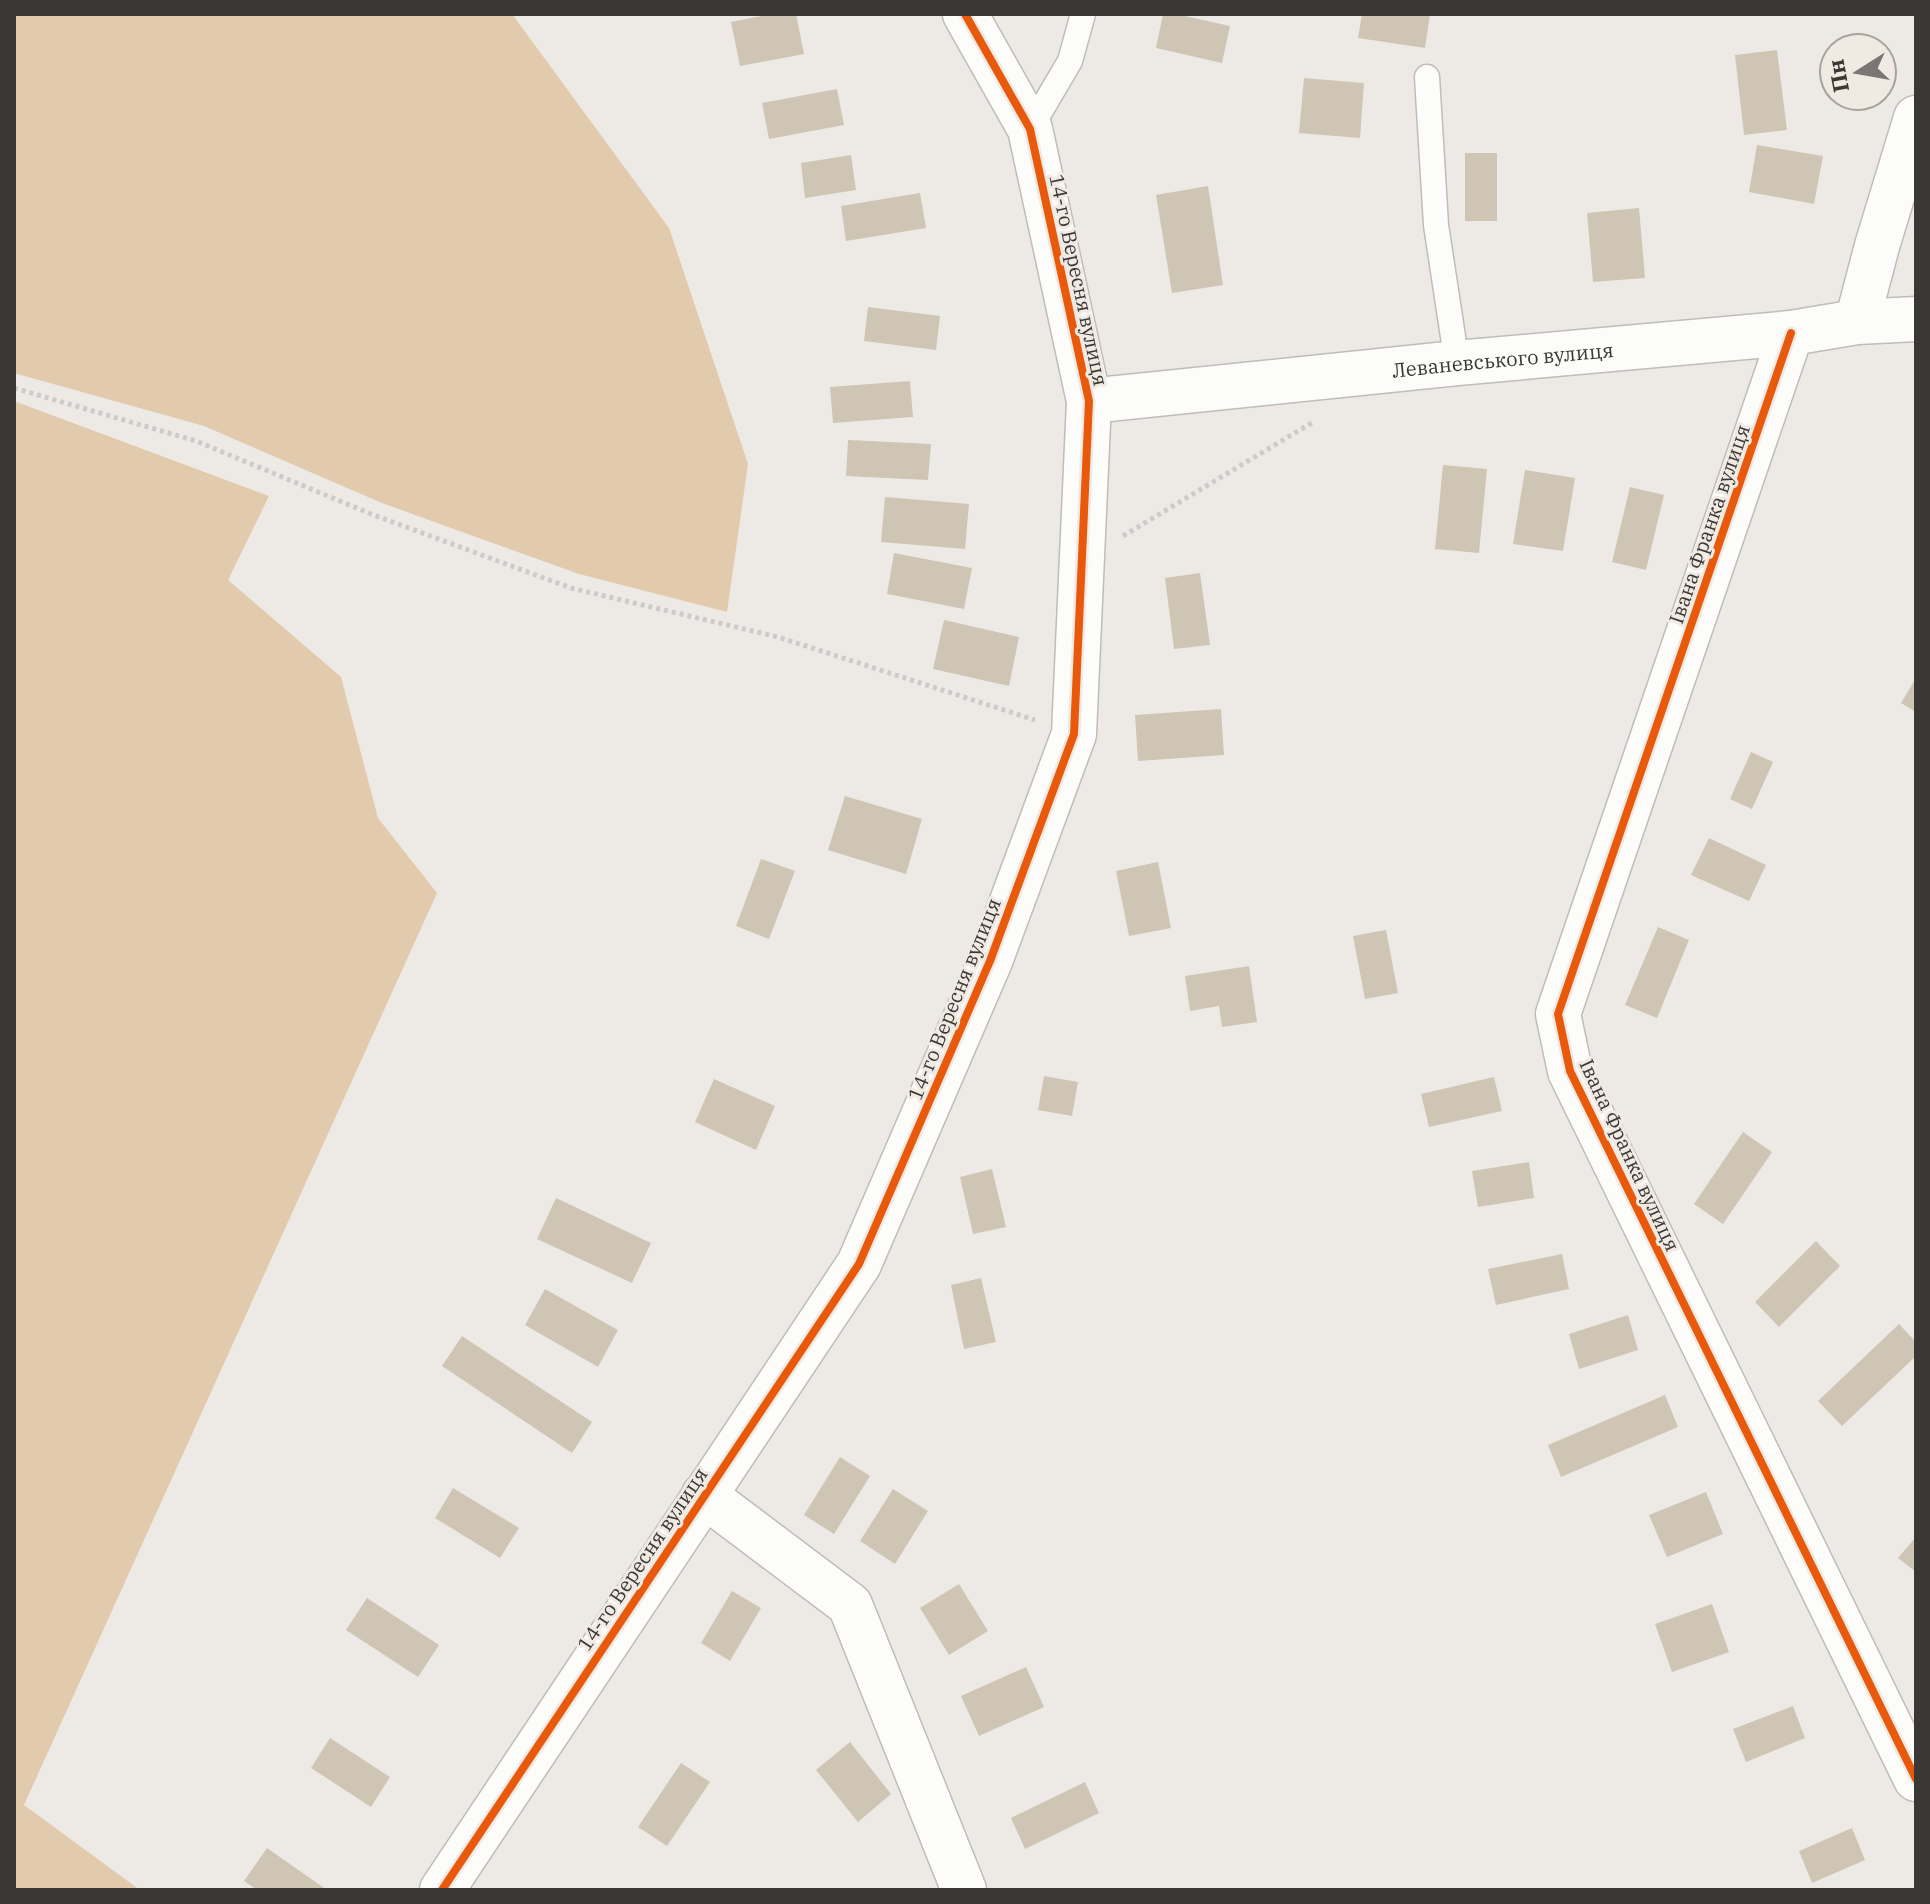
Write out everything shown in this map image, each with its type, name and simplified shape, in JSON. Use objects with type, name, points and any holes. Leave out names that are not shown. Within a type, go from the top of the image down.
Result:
[{"type":"street","name":"14-го Вересня вулиця","points":[[442,1890],[859,1264],[990,961],[1074,734],[1089,401],[1030,129],[965,14]]},
{"type":"street","points":[[1857,322],[1916,118]]},
{"type":"street","name":"Леваневського вулиця","points":[[1089,401],[1791,333],[1857,322],[1916,319]]},
{"type":"street","name":"Івана Франка вулиця","points":[[1791,333],[1558,1014],[1570,1071],[1916,1779]]},
{"type":"street","name":"14-го Вересня вулиця","points":[[704,1495],[850,1605],[964,1890]]},
{"type":"lane","points":[[1030,129],[1070,61],[1083,14]]},
{"type":"lane","points":[[1427,77],[1436,225],[1457,363]]},
{"type":"path","points":[[14,388],[196,441],[371,514],[571,588],[778,637],[984,701],[1074,734]]},
{"type":"path","points":[[1081,562],[1317,420]]},
{"type":"shaded area","points":[[14,14],[512,14],[669,228],[748,464],[727,612],[579,574],[382,503],[204,426],[14,373]]},
{"type":"shaded area","points":[[14,401],[269,496],[228,580],[341,677],[378,818],[437,893],[24,1805],[140,1890],[14,1890]]},
{"type":"building","points":[[772,14],[796,14],[804,54],[740,66],[731,22]]},
{"type":"building","points":[[1163,14],[1230,26],[1222,63],[1156,48]]},
{"type":"building","points":[[1362,14],[1430,14],[1425,48],[1358,38]]},
{"type":"building","points":[[1777,50],[1787,130],[1744,135],[1735,55]]},
{"type":"building","points":[[1304,78],[1364,83],[1360,138],[1299,133]]},
{"type":"building","points":[[837,89],[844,125],[769,139],[762,103]]},
{"type":"building","points":[[1757,145],[1823,156],[1814,204],[1749,192]]},
{"type":"building","points":[[1465,153],[1497,153],[1497,221],[1465,221]]},
{"type":"building","points":[[851,155],[856,190],[805,198],[801,163]]},
{"type":"building","points":[[1208,186],[1223,285],[1172,293],[1156,195]]},
{"type":"building","points":[[920,193],[926,228],[846,241],[841,206]]},
{"type":"building","points":[[1639,208],[1645,278],[1593,282],[1587,213]]},
{"type":"building","points":[[868,307],[940,316],[936,350],[864,341]]},
{"type":"building","points":[[910,381],[913,417],[833,423],[830,387]]},
{"type":"building","points":[[848,440],[931,444],[928,480],[846,476]]},
{"type":"building","points":[[1443,465],[1487,469],[1479,553],[1435,549]]},
{"type":"building","points":[[1525,470],[1575,478],[1563,551],[1513,544]]},
{"type":"building","points":[[1630,487],[1664,495],[1646,570],[1612,562]]},
{"type":"building","points":[[885,497],[969,504],[965,549],[881,542]]},
{"type":"building","points":[[894,553],[972,568],[964,609],[887,594]]},
{"type":"building","points":[[1200,573],[1210,645],[1174,649],[1165,578]]},
{"type":"building","points":[[944,620],[1019,637],[1009,686],[933,669]]},
{"type":"building","points":[[1916,678],[1916,712],[1901,703]]},
{"type":"building","points":[[1221,709],[1224,755],[1138,761],[1135,715]]},
{"type":"building","points":[[1751,752],[1773,762],[1752,809],[1730,799]]},
{"type":"building","points":[[845,796],[922,819],[906,874],[828,850]]},
{"type":"building","points":[[1709,838],[1766,865],[1749,901],[1691,875]]},
{"type":"building","points":[[761,859],[795,871],[769,939],[736,926]]},
{"type":"building","points":[[1158,862],[1171,928],[1129,936],[1116,871]]},
{"type":"building","points":[[1658,927],[1689,940],[1657,1018],[1625,1005]]},
{"type":"building","points":[[1386,930],[1398,993],[1365,999],[1353,936]]},
{"type":"building","points":[[1249,966],[1257,1022],[1222,1027],[1219,1006],[1190,1011],[1185,976]]},
{"type":"building","points":[[1044,1076],[1078,1082],[1072,1116],[1038,1110]]},
{"type":"building","points":[[1494,1077],[1502,1111],[1429,1127],[1421,1094]]},
{"type":"building","points":[[714,1079],[775,1106],[756,1150],[695,1122]]},
{"type":"building","points":[[1743,1132],[1772,1152],[1723,1224],[1694,1204]]},
{"type":"building","points":[[1529,1162],[1534,1198],[1478,1207],[1472,1171]]},
{"type":"building","points":[[992,1169],[1006,1227],[973,1234],[960,1177]]},
{"type":"building","points":[[556,1198],[651,1243],[632,1283],[537,1239]]},
{"type":"building","points":[[1816,1241],[1840,1266],[1779,1327],[1755,1302]]},
{"type":"building","points":[[1562,1254],[1569,1289],[1496,1305],[1488,1269]]},
{"type":"building","points":[[981,1278],[996,1342],[964,1349],[951,1285]]},
{"type":"building","points":[[545,1289],[618,1330],[598,1367],[525,1325]]},
{"type":"building","points":[[1628,1315],[1638,1350],[1579,1369],[1569,1334]]},
{"type":"building","points":[[1899,1324],[1916,1342],[1916,1356],[1842,1426],[1818,1401]]},
{"type":"building","points":[[462,1336],[592,1422],[572,1453],[442,1366]]},
{"type":"building","points":[[1665,1395],[1678,1427],[1561,1477],[1548,1445]]},
{"type":"building","points":[[840,1457],[870,1476],[834,1534],[804,1515]]},
{"type":"building","points":[[453,1488],[519,1528],[500,1558],[435,1518]]},
{"type":"building","points":[[893,1489],[928,1511],[895,1564],[860,1541]]},
{"type":"building","points":[[1706,1492],[1723,1534],[1667,1557],[1649,1515]]},
{"type":"building","points":[[1916,1537],[1916,1572],[1898,1558]]},
{"type":"building","points":[[959,1584],[988,1631],[949,1655],[920,1608]]},
{"type":"building","points":[[732,1591],[761,1608],[730,1661],[701,1643]]},
{"type":"building","points":[[367,1598],[439,1645],[418,1677],[346,1630]]},
{"type":"building","points":[[1712,1604],[1729,1652],[1672,1672],[1655,1624]]},
{"type":"building","points":[[1026,1667],[1044,1707],[979,1736],[961,1696]]},
{"type":"building","points":[[1793,1706],[1805,1738],[1746,1762],[1733,1729]]},
{"type":"building","points":[[330,1738],[390,1777],[371,1807],[311,1768]]},
{"type":"building","points":[[850,1742],[891,1794],[858,1822],[816,1770]]},
{"type":"building","points":[[681,1763],[710,1782],[667,1846],[638,1827]]},
{"type":"building","points":[[1085,1782],[1099,1813],[1025,1849],[1011,1818]]},
{"type":"building","points":[[1852,1828],[1865,1860],[1812,1883],[1799,1851]]},
{"type":"building","points":[[267,1848],[327,1890],[257,1890],[244,1881]]},
{"type":"cycle path","points":[[442,1890],[859,1264],[990,961],[1074,734],[1089,401],[1030,129],[965,14]]},
{"type":"cycle path","points":[[1791,333],[1558,1014],[1570,1071],[1916,1779]]}]
